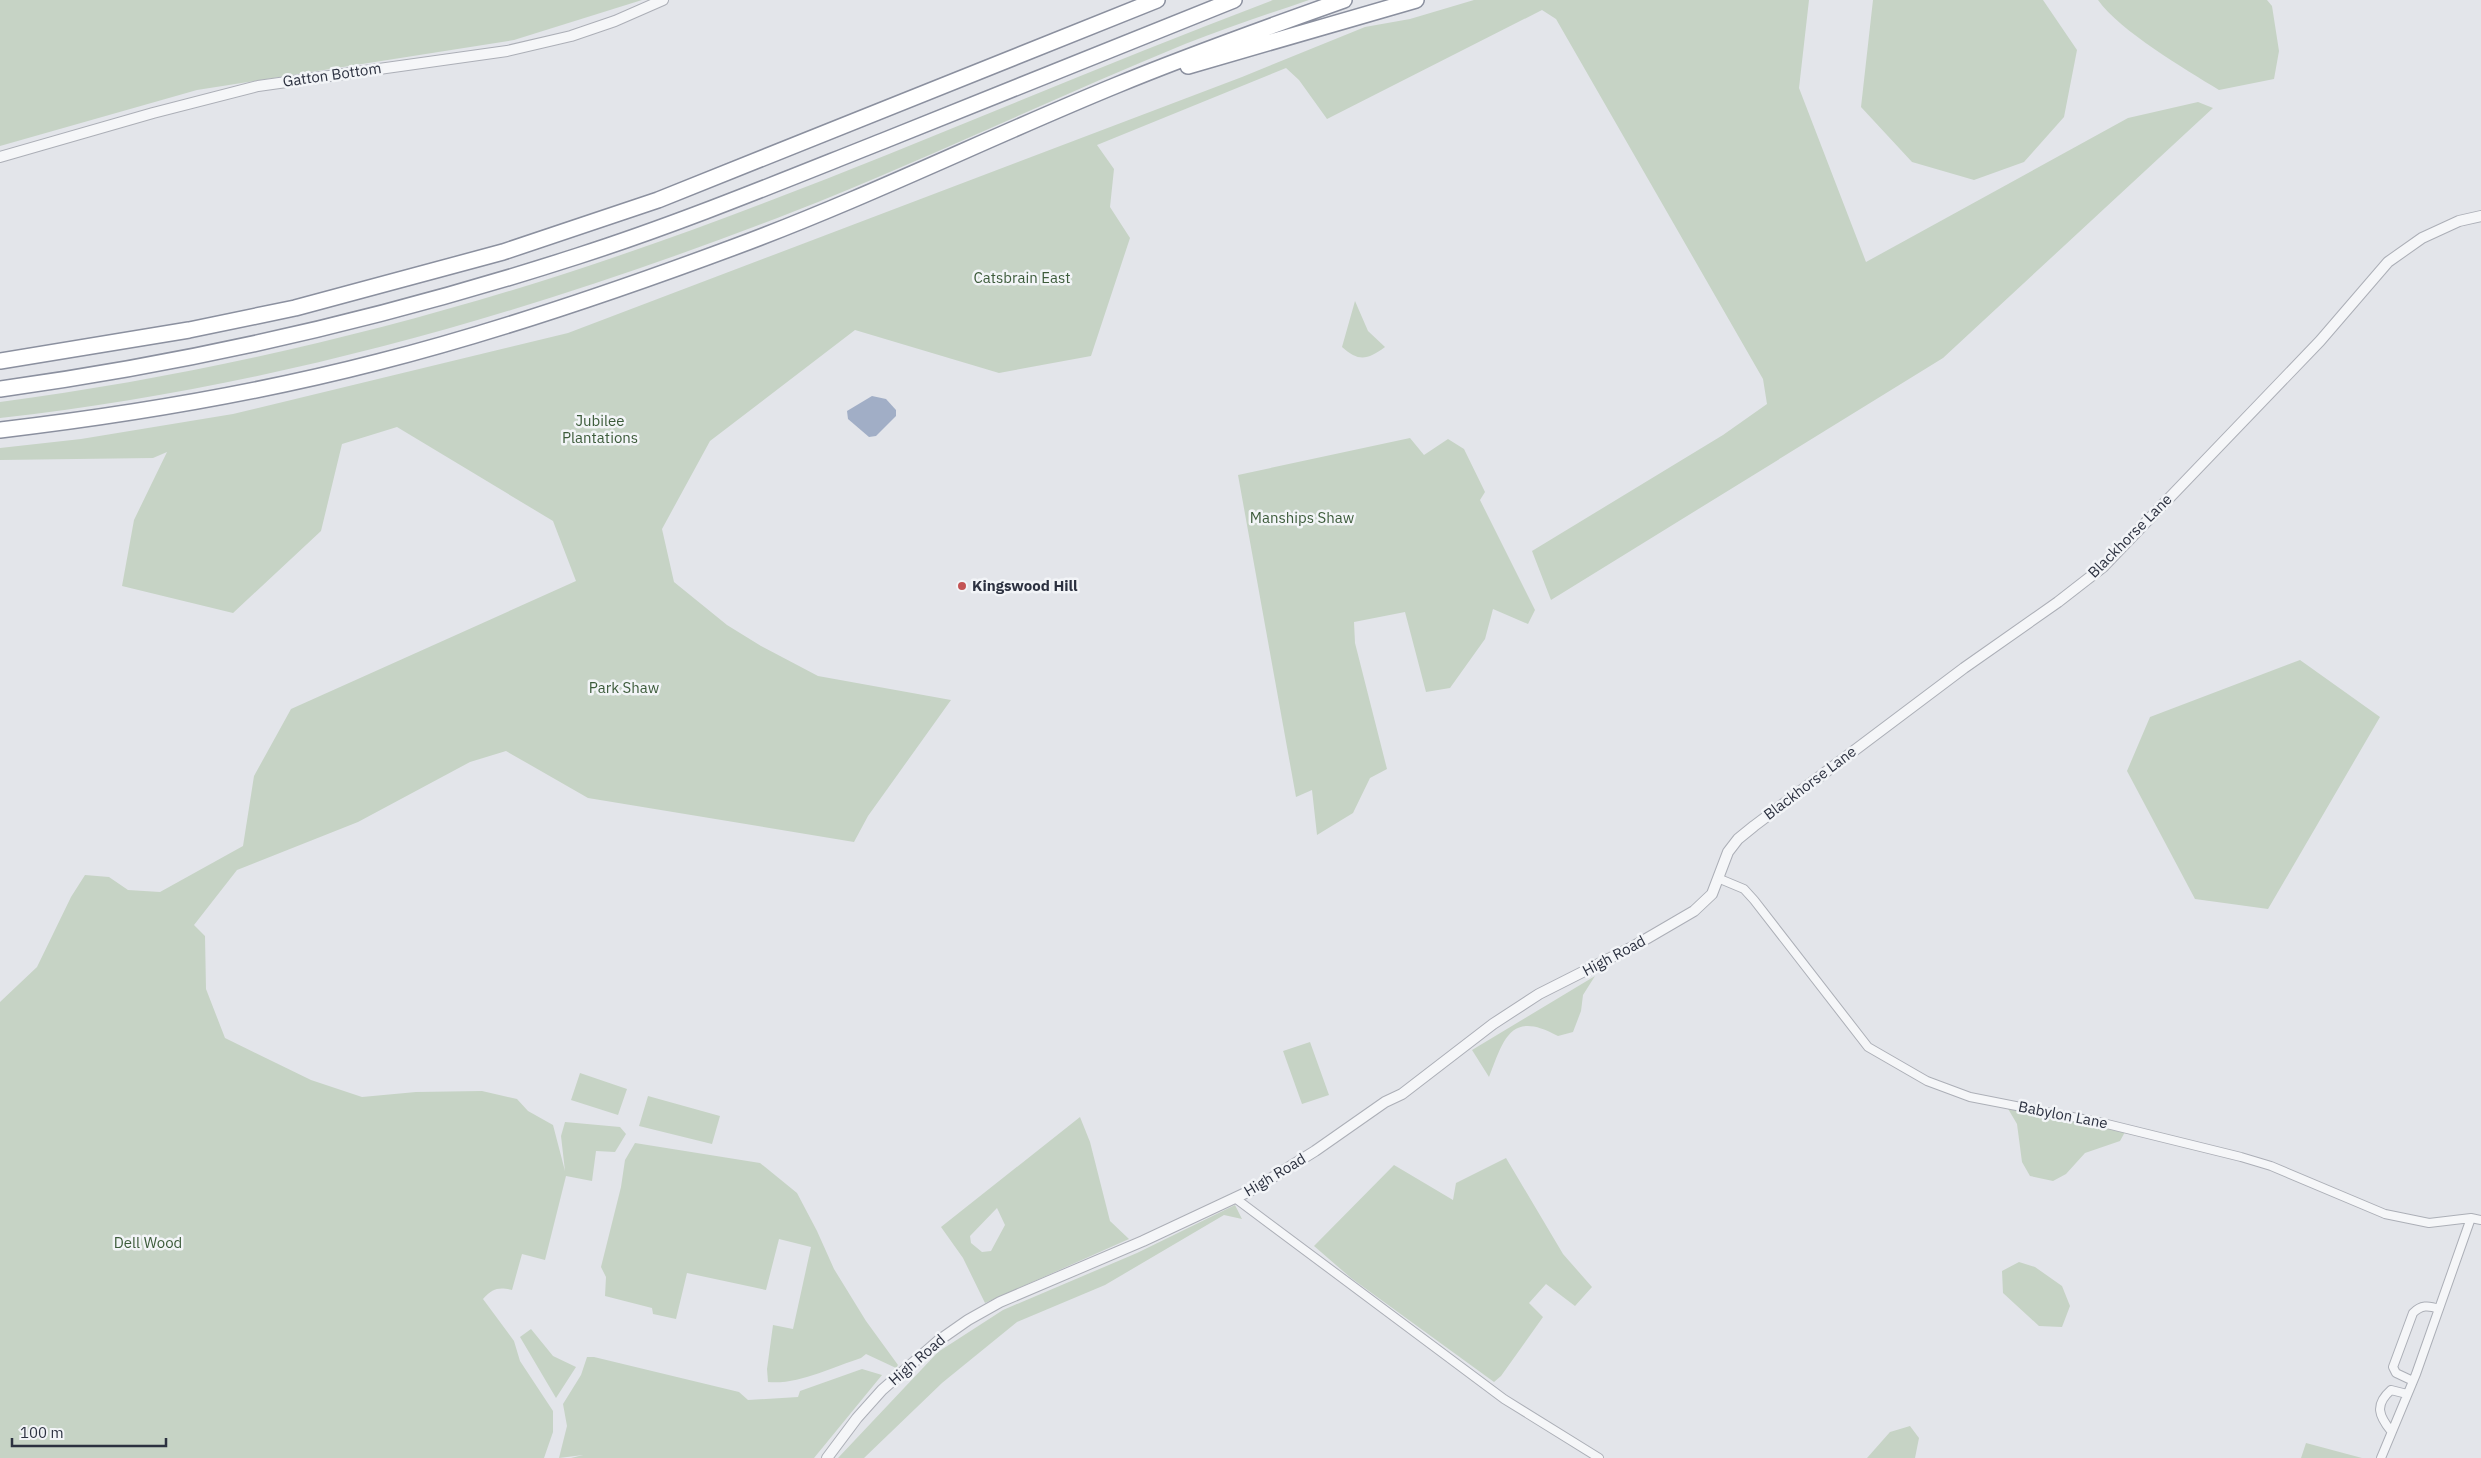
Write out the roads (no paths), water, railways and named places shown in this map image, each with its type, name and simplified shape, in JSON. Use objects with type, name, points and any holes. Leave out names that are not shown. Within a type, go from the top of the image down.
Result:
[{"type":"highway","points":[[0,362],[189,330],[295,308],[503,252],[658,200],[1157,0]]},
{"type":"highway","points":[[0,389],[154,364],[269,341],[422,304],[580,256],[753,193],[1234,0]]},
{"type":"highway","points":[[0,430],[105,417],[268,388],[384,361],[532,318],[705,258],[834,208],[1114,86],[1216,46],[1344,0]]},
{"type":"highway","points":[[1114,86],[1296,36],[1416,0]]},
{"type":"street","name":"Gatton Bottom","points":[[0,158],[153,113],[258,86],[507,51],[571,36],[615,21],[663,0]]},
{"type":"street","name":"Blackhorse Lane","points":[[1720,879],[1728,852],[1738,839],[2102,567],[2320,341],[2388,262],[2422,238],[2459,221],[2481,216]]},
{"type":"street","name":"High Road","points":[[827,1458],[857,1418],[882,1390],[938,1341],[968,1320],[1000,1302],[1143,1241],[1235,1198],[1315,1151],[1385,1102],[1402,1094],[1493,1024],[1539,994],[1634,946],[1694,911],[1712,894],[1720,879]]},
{"type":"street","name":"Babylon Lane","points":[[1720,879],[1744,889],[1754,900],[1868,1047],[1927,1081],[1970,1097],[2103,1123],[2241,1157],[2270,1166],[2385,1214],[2429,1223],[2471,1218],[2481,1220]]},
{"type":"street","points":[[1235,1198],[1504,1399],[1599,1458]]},
{"type":"street","points":[[2381,1458],[2414,1381],[2471,1218]]},
{"type":"street","points":[[2414,1381],[2396,1373],[2393,1367],[2413,1313],[2418,1308],[2430,1306],[2439,1309]]},
{"type":"street","points":[[2391,1431],[2380,1418],[2379,1410],[2385,1395],[2390,1390],[2407,1394]]},
{"type":"water","points":[[872,396],[886,399],[896,410],[896,416],[876,436],[869,437],[848,419],[847,411]]},
{"type":"place","name":"Kingswood Hill","points":[[962,586]]},
{"type":"park label","name":"Catsbrain East","points":[[1022,278]]},
{"type":"park label","name":"Jubilee Plantations","points":[[600,430]]},
{"type":"park label","name":"Manships Shaw","points":[[1302,518]]},
{"type":"park label","name":"Park Shaw","points":[[624,688]]},
{"type":"park label","name":"Dell Wood","points":[[148,1243]]}]
